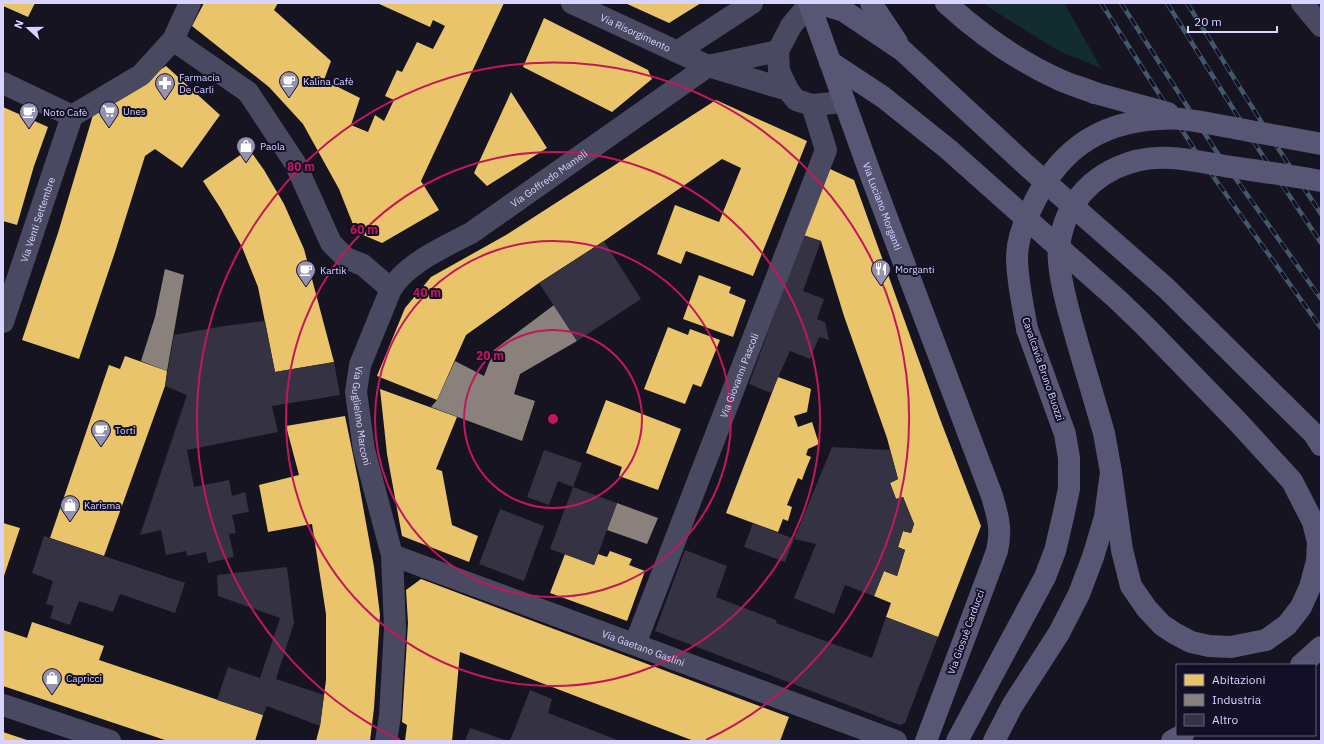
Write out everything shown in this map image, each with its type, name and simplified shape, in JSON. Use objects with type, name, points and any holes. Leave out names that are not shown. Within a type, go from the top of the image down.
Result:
[{"type":"main road","points":[[871,3],[902,50]]},
{"type":"main road","points":[[946,3],[983,34],[1028,64],[1060,80],[1095,93],[1192,120]]},
{"type":"main road","points":[[809,4],[828,6],[844,11],[902,50],[1026,165],[1166,288],[1314,434],[1321,445]]},
{"type":"main road","name":"Via Luciano Morganti","points":[[809,4],[844,102],[992,496],[999,522]]},
{"type":"main road","points":[[830,62],[883,98],[948,150],[1118,300],[1232,416],[1292,481],[1313,522],[1318,542],[1317,561],[1307,593],[1301,606],[1287,625],[1266,640],[1231,647],[1209,646],[1191,642],[1162,625],[1147,609],[1132,586],[1122,550],[1112,472],[1104,433],[1067,305],[1058,260],[1060,244],[1068,213],[1080,194],[1096,180],[1118,166],[1144,160],[1170,158],[1321,180]]},
{"type":"main road","points":[[844,102],[883,98]]},
{"type":"main road","name":"Cavalcavia Bruno Buozzi","points":[[957,741],[1045,577],[1055,552],[1069,489],[1069,458],[1065,434],[1028,328],[1021,295],[1018,270],[1018,241],[1038,191],[1061,162],[1081,142],[1117,125],[1135,121],[1162,118],[1192,120],[1321,144]]},
{"type":"main road","points":[[994,741],[1012,706],[1059,633],[1079,594],[1093,557],[1103,523],[1112,472]]},
{"type":"main road","name":"Via Giosuè Carducci","points":[[926,741],[997,551],[1000,537],[999,522]]},
{"type":"main road","points":[[1302,664],[1321,647]]},
{"type":"main road","points":[[1172,741],[1181,736]]},
{"type":"street","points":[[3,83],[72,116],[141,75],[173,40],[190,3]]},
{"type":"street","name":"Via Risorgimento","points":[[572,3],[708,66],[788,90]]},
{"type":"street","name":"Via Risorgimento","points":[[678,52],[752,3]]},
{"type":"street","points":[[1302,3],[1321,26]]},
{"type":"street","points":[[708,66],[778,51],[791,26],[809,4]]},
{"type":"street","points":[[173,40],[248,92],[295,163],[331,243],[346,258],[363,266],[391,289]]},
{"type":"street","name":"Via Risorgimento","points":[[778,51],[779,71],[788,90],[796,100],[812,105],[844,102]]},
{"type":"street","name":"Via Goffredo Mameli","points":[[391,289],[397,279],[434,251],[471,234],[708,66]]},
{"type":"street","name":"Via Giovanni Pascoli","points":[[635,644],[826,150],[812,105]]},
{"type":"street","name":"Via Venti Settembre","points":[[3,322],[72,116]]},
{"type":"street","name":"Via Guglielmo Marconi","points":[[386,741],[390,716],[395,628],[392,555],[364,450],[356,392],[360,365],[391,289]]},
{"type":"street","name":"Via Gaetano Gaslini","points":[[392,555],[896,741]]},
{"type":"street","points":[[3,706],[110,741]]},
{"type":"green space","points":[[985,3],[1064,3],[1101,68],[1059,51],[988,7]]},
{"type":"building: Abitazioni","points":[[4,3],[35,3],[28,17],[3,6]]},
{"type":"building: Abitazioni","points":[[204,3],[278,3],[274,10],[331,61],[324,80],[360,98],[351,125],[368,132],[375,115],[384,121],[394,100],[385,96],[397,70],[402,72],[417,42],[433,49],[445,26],[433,20],[430,27],[377,3],[504,3],[421,181],[439,210],[382,243],[356,232],[339,189],[303,124],[269,87],[192,26]]},
{"type":"building: Abitazioni","points":[[625,3],[701,3],[669,23]]},
{"type":"building: Abitazioni","points":[[544,18],[648,70],[652,79],[612,112],[523,67]]},
{"type":"building: Abitazioni","points":[[166,66],[220,115],[182,168],[155,149],[145,156],[79,359],[22,340],[58,233],[93,115]]},
{"type":"building: Abitazioni","points":[[511,92],[547,148],[487,186],[474,173]]},
{"type":"building: Abitazioni","points":[[716,100],[807,141],[753,276],[686,251],[681,264],[657,254],[675,205],[719,222],[741,168],[722,159],[604,241],[539,283],[466,335],[437,400],[377,376],[405,308],[431,277],[506,235]]},
{"type":"building: Abitazioni","points":[[3,107],[48,127],[34,166],[17,225],[3,221]]},
{"type":"building: Abitazioni","points":[[249,149],[264,170],[284,204],[304,249],[334,362],[275,372],[258,287],[242,247],[221,209],[203,181]]},
{"type":"building: Abitazioni","points":[[830,169],[854,180],[940,419],[981,526],[938,637],[886,617],[891,603],[874,596],[884,571],[897,576],[905,550],[898,547],[903,531],[911,533],[914,524],[903,497],[896,499],[890,483],[898,479],[887,438],[844,316],[821,241],[803,235]]},
{"type":"building: Abitazioni","points":[[699,275],[731,287],[729,293],[746,300],[733,337],[683,319]]},
{"type":"building: Abitazioni","points":[[668,327],[688,335],[690,329],[720,340],[701,387],[693,384],[685,404],[644,389]]},
{"type":"building: Abitazioni","points":[[125,356],[167,371],[165,386],[104,556],[50,538],[109,365],[120,369]]},
{"type":"building: Abitazioni","points":[[778,377],[811,389],[807,412],[794,416],[798,427],[812,422],[819,444],[808,449],[806,455],[811,457],[802,480],[798,478],[787,505],[792,507],[788,521],[783,519],[778,532],[726,513]]},
{"type":"building: Abitazioni","points":[[380,389],[457,417],[436,469],[442,471],[452,525],[478,536],[469,562],[402,536],[387,454]]},
{"type":"building: Abitazioni","points":[[606,400],[681,429],[658,490],[619,476],[622,467],[586,453]]},
{"type":"building: Abitazioni","points":[[345,416],[374,567],[380,615],[374,708],[370,741],[316,741],[320,726],[326,680],[326,614],[312,524],[268,532],[259,485],[299,475],[286,426]]},
{"type":"building: Abitazioni","points":[[3,523],[20,528],[3,579]]},
{"type":"building: Abitazioni","points":[[610,551],[632,559],[629,565],[645,571],[627,621],[550,593],[565,554],[594,565],[598,554],[607,557]]},
{"type":"building: Abitazioni","points":[[421,579],[789,717],[780,741],[694,741],[460,652],[452,741],[405,741],[407,725],[402,722],[408,623],[406,590]]},
{"type":"building: Abitazioni","points":[[32,622],[104,646],[99,660],[263,715],[255,741],[168,741],[3,686],[3,630],[27,638]]},
{"type":"building: Abitazioni","points":[[3,732],[30,741],[3,741]]},
{"type":"building: Industria","points":[[165,269],[184,275],[167,371],[141,361],[155,317]]},
{"type":"building: Industria","points":[[554,305],[577,341],[520,374],[514,394],[535,401],[522,441],[431,407],[437,400],[455,361],[484,376],[494,350]]},
{"type":"building: Industria","points":[[617,503],[658,518],[647,544],[607,530]]},
{"type":"building: Altro","points":[[803,235],[821,241],[803,291],[824,299],[817,319],[825,322],[829,340],[819,337],[810,359],[790,351],[771,393],[749,384]]},
{"type":"building: Altro","points":[[604,241],[641,299],[577,341],[539,283]]},
{"type":"building: Altro","points":[[265,321],[275,372],[334,362],[340,395],[272,406],[278,432],[187,450],[194,487],[229,480],[232,496],[245,492],[249,512],[232,515],[236,533],[229,534],[234,557],[208,563],[206,552],[187,556],[186,551],[166,555],[161,530],[140,535],[187,395],[165,386],[174,335],[224,326]]},
{"type":"building: Altro","points":[[832,447],[890,450],[898,479],[890,483],[896,499],[903,497],[914,524],[911,533],[903,531],[898,547],[905,550],[897,576],[884,571],[874,596],[845,585],[834,614],[794,598],[816,544],[794,539]]},
{"type":"building: Altro","points":[[544,450],[582,463],[573,487],[558,481],[549,505],[527,497]]},
{"type":"building: Altro","points":[[573,487],[617,503],[594,565],[550,549]]},
{"type":"building: Altro","points":[[500,509],[544,526],[524,581],[479,564]]},
{"type":"building: Altro","points":[[753,523],[794,539],[785,562],[744,547]]},
{"type":"building: Altro","points":[[44,536],[185,583],[175,613],[120,594],[113,612],[79,601],[70,625],[50,618],[54,606],[46,604],[53,581],[32,573]]},
{"type":"building: Altro","points":[[685,550],[727,566],[716,597],[776,620],[776,623],[872,658],[886,617],[938,637],[905,723],[900,725],[655,631]]},
{"type":"building: Altro","points":[[287,567],[294,623],[276,679],[324,695],[320,726],[267,706],[263,715],[217,700],[228,667],[260,678],[280,618],[218,596],[217,575]]},
{"type":"building: Altro","points":[[530,690],[552,699],[548,713],[620,741],[510,741]]},
{"type":"building: Altro","points":[[470,728],[508,741],[465,741]]},
{"type":"railway","points":[[1101,3],[1198,155],[1321,328]]},
{"type":"railway","points":[[1121,3],[1214,148],[1321,299]]},
{"type":"railway","points":[[1167,3],[1259,150],[1321,243]]},
{"type":"railway","points":[[1187,3],[1321,214]]},
{"type":"place","name":"Kalina Cafè","points":[[289,98]]},
{"type":"place","name":"Farmacia De Carli","points":[[165,100]]},
{"type":"place","name":"Unes","points":[[109,128]]},
{"type":"place","name":"Noto Cafè","points":[[29,129]]},
{"type":"place","name":"Paola","points":[[246,163]]},
{"type":"place","name":"Morganti","points":[[881,286]]},
{"type":"place","name":"Kartik","points":[[306,287]]},
{"type":"place","name":"Torti","points":[[101,447]]},
{"type":"place","name":"Karisma","points":[[70,522]]},
{"type":"place","name":"Capricci","points":[[52,695]]}]
